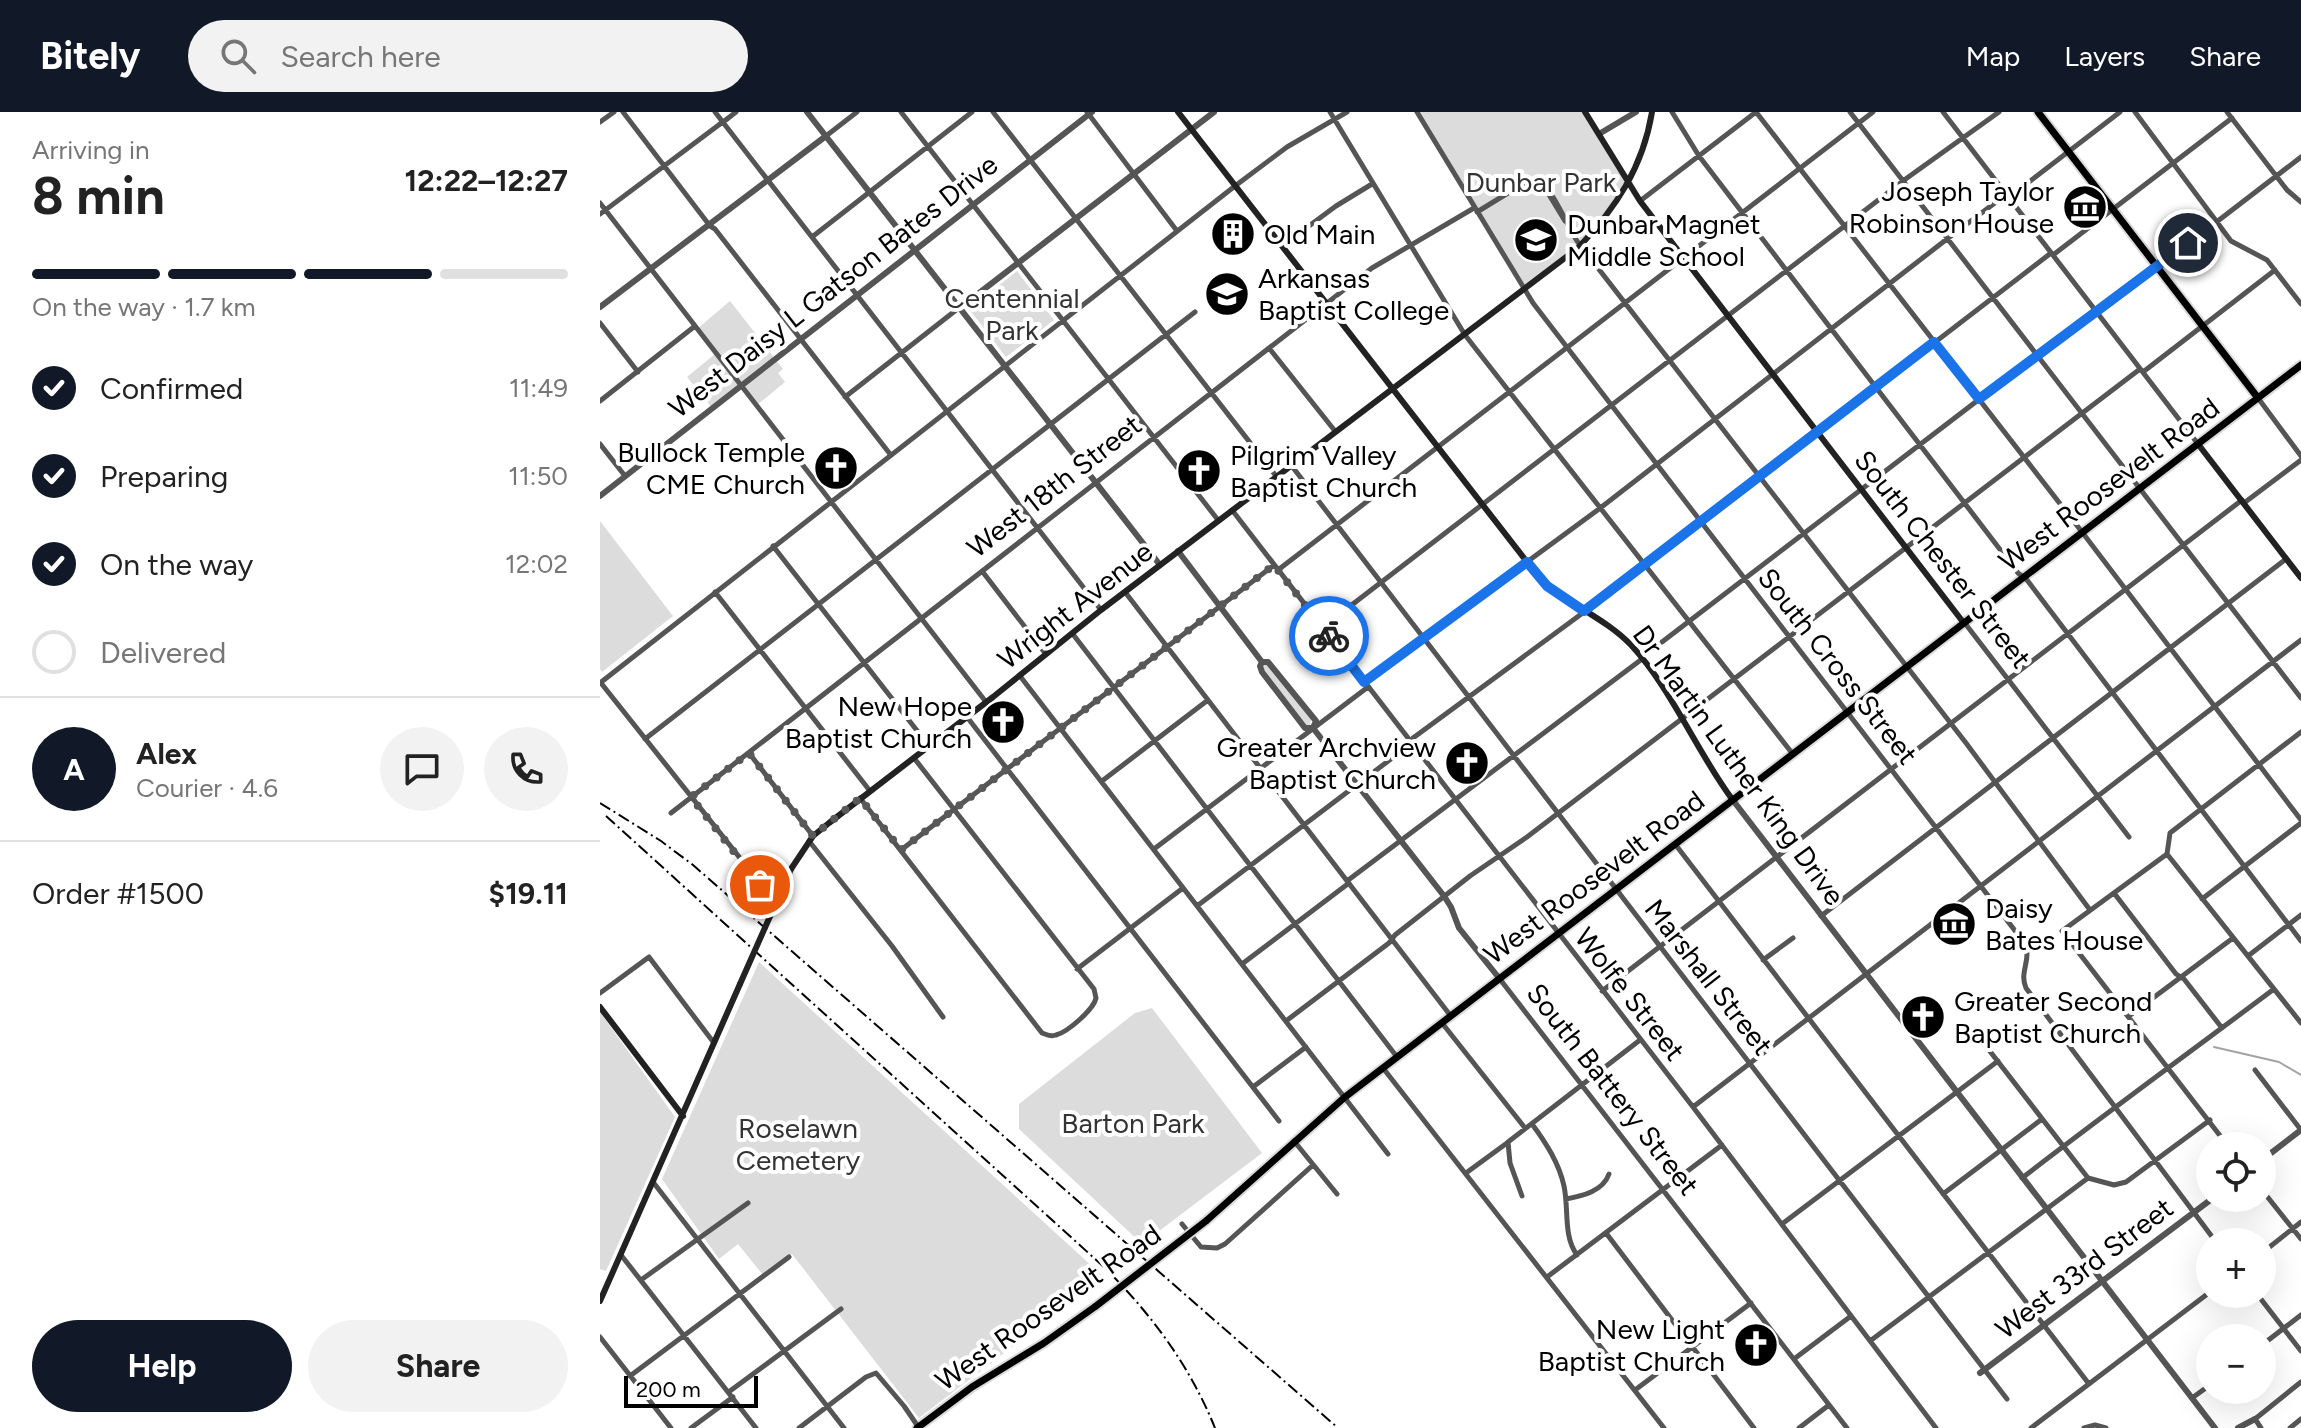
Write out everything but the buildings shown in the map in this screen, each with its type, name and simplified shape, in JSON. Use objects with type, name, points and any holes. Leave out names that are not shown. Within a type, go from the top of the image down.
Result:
[{"type":"main road","name":"Dr Martin Luther King Drive","points":[[1178,112],[1547,586],[1617,632],[1642,659],[1732,799]]},
{"type":"main road","name":"South Chester Street","points":[[1585,112],[1640,201],[1963,622]]},
{"type":"main road","name":"Wright Avenue","points":[[600,1301],[791,869],[811,838],[1020,676],[1045,653],[1581,245],[1606,217],[1628,184],[1642,154],[1652,112]]},
{"type":"main road","points":[[2038,112],[2258,398]]},
{"type":"main road","name":"West Roosevelt Road","points":[[918,1428],[972,1387],[1056,1335],[1096,1306],[1206,1221],[1293,1140],[1441,1022],[2301,365]]},
{"type":"main road","points":[[2198,444],[2301,578]]},
{"type":"main road","points":[[600,1007],[683,1116]]},
{"type":"street","points":[[600,122],[614,112]]},
{"type":"street","points":[[623,112],[890,455]]},
{"type":"street","points":[[715,112],[1101,610]]},
{"type":"street","points":[[603,212],[736,112]]},
{"type":"street","points":[[807,112],[1160,565]]},
{"type":"street","points":[[600,307],[857,112]]},
{"type":"street","points":[[901,112],[1218,520]]},
{"type":"street","points":[[812,237],[972,112]]},
{"type":"street","points":[[993,112],[1276,476]]},
{"type":"street","points":[[845,397],[1214,112]]},
{"type":"street","points":[[1330,112],[1465,335],[1792,753]]},
{"type":"street","points":[[767,892],[600,682],[1235,186],[1287,147],[1347,112]]},
{"type":"street","name":"South Cross Street","points":[[1417,112],[1524,290],[2026,945],[2028,954],[2023,979],[2026,988],[2205,1228]]},
{"type":"street","points":[[1599,134],[1636,112]]},
{"type":"street","points":[[1672,112],[1699,156],[1741,213],[2113,692],[2301,941]]},
{"type":"street","points":[[1640,201],[1756,112],[2126,589],[2301,821],[2202,899]]},
{"type":"street","points":[[1850,112],[2301,698]]},
{"type":"street","points":[[901,850],[1220,607],[1438,448],[1873,112]]},
{"type":"street","points":[[1943,112],[2198,444]]},
{"type":"street","points":[[1323,627],[1903,181],[1999,112]]},
{"type":"street","points":[[1154,849],[1313,728],[1423,638],[1599,509],[1889,283],[2012,195],[2120,112]]},
{"type":"street","points":[[2135,112],[2231,241],[2263,257],[2301,304]]},
{"type":"street","points":[[2227,112],[2276,176],[2301,202]]},
{"type":"street","points":[[1089,113],[1177,231]]},
{"type":"street","name":"West Daisy L Gatson Bates Drive","points":[[600,496],[1089,113]]},
{"type":"street","points":[[1197,906],[1992,297],[2232,118]]},
{"type":"street","points":[[1662,642],[2301,157]]},
{"type":"street","name":"West 18th Street","points":[[671,813],[1372,268],[1533,179],[1540,181],[1581,245]]},
{"type":"street","points":[[1282,246],[1372,184]]},
{"type":"street","points":[[600,203],[603,212],[986,702]]},
{"type":"street","points":[[1581,245],[1951,724],[2090,910]]},
{"type":"street","points":[[1286,1021],[1444,896],[1558,813],[2081,413],[2275,270]]},
{"type":"street","points":[[645,739],[1195,312]]},
{"type":"street","points":[[600,323],[638,372]]},
{"type":"street","points":[[600,401],[695,326]]},
{"type":"street","points":[[1269,348],[1335,431]]},
{"type":"street","points":[[1602,991],[2301,458],[2258,398]]},
{"type":"street","points":[[600,444],[625,476]]},
{"type":"street","name":"Marshall Street","points":[[1291,465],[1750,1062],[1982,1372],[2007,1399]]},
{"type":"street","name":"Wolfe Street","points":[[1232,510],[1693,1107],[1936,1428]]},
{"type":"street","points":[[773,546],[929,746]]},
{"type":"street","name":"South Battery Street","points":[[1178,551],[1262,662],[1262,672],[1305,728],[1313,728],[1444,896],[1459,928],[1847,1428]]},
{"type":"street","points":[[1821,916],[2286,559]]},
{"type":"street","points":[[982,571],[1045,653]]},
{"type":"street","points":[[715,592],[870,791]]},
{"type":"street","points":[[1125,592],[1450,1015]]},
{"type":"street","name":"South Chester Street","points":[[1963,622],[2129,837]]},
{"type":"street","points":[[1072,633],[1397,1057]]},
{"type":"street","points":[[1693,1107],[2301,640]]},
{"type":"street","points":[[1242,964],[1455,798],[1642,659]]},
{"type":"street","points":[[1262,662],[1271,665],[1316,721],[1313,728]]},
{"type":"street","points":[[1020,676],[1388,1154]]},
{"type":"street","points":[[1102,781],[1208,700]]},
{"type":"street","points":[[967,717],[1279,1121]]},
{"type":"street","points":[[2301,732],[2169,834],[2167,854],[2301,1023]]},
{"type":"street","points":[[749,753],[943,1017]]},
{"type":"street","points":[[860,798],[1039,1030],[1046,1035],[1059,1034],[1091,1010],[1096,1001],[1094,989],[914,758]]},
{"type":"street","name":"Dr Martin Luther King Drive","points":[[1732,799],[2215,1428]]},
{"type":"street","points":[[1674,844],[2089,1384]]},
{"type":"street","points":[[2167,854],[2062,931],[2218,1132]]},
{"type":"street","points":[[1077,969],[1183,888]]},
{"type":"street","points":[[2114,893],[2222,1028]]},
{"type":"street","points":[[2248,956],[2301,915]]},
{"type":"street","points":[[1763,960],[1793,938]]},
{"type":"street","points":[[2129,1016],[2233,938]]},
{"type":"street","points":[[600,993],[649,957],[714,1043]]},
{"type":"street","points":[[2022,1178],[2274,989]]},
{"type":"street","points":[[2293,1013],[2301,1007]]},
{"type":"street","points":[[1441,1022],[1525,1128]]},
{"type":"street","points":[[1466,1173],[1640,1040]]},
{"type":"street","points":[[1982,1041],[2088,1178],[2120,1184],[2131,1179],[2210,1120]]},
{"type":"street","points":[[1253,1087],[1306,1047]]},
{"type":"street","points":[[1782,1224],[1998,1061]]},
{"type":"street","points":[[1383,1068],[1664,1428]]},
{"type":"street","points":[[2255,1070],[2301,1130],[2276,1149]]},
{"type":"street","points":[[1943,1194],[2042,1119]]},
{"type":"street","points":[[1532,1124],[1555,1161],[1566,1199],[1569,1237],[1577,1255]]},
{"type":"street","points":[[1293,1140],[1337,1194]]},
{"type":"street","points":[[1508,1142],[1510,1163],[1522,1196]]},
{"type":"street","points":[[1547,1277],[1722,1145]]},
{"type":"street","points":[[1182,1224],[1201,1247],[1217,1248],[1313,1165]]},
{"type":"street","points":[[1566,1199],[1600,1187],[1609,1174]]},
{"type":"street","points":[[1870,1341],[2088,1178]]},
{"type":"street","points":[[653,1182],[844,1428]]},
{"type":"street","points":[[641,1280],[748,1203]]},
{"type":"street","points":[[2276,1208],[2301,1239]]},
{"type":"street","name":"West 33rd Street","points":[[1982,1372],[2196,1211]]},
{"type":"street","points":[[2276,1242],[2301,1222]]},
{"type":"street","points":[[1606,1233],[1754,1428]]},
{"type":"street","points":[[621,1255],[756,1428]]},
{"type":"street","points":[[630,1376],[789,1257]]},
{"type":"street","points":[[600,1278],[609,1281]]},
{"type":"street","points":[[1635,1390],[1751,1303]]},
{"type":"street","points":[[2031,1428],[2196,1303]]},
{"type":"street","points":[[2268,1308],[2301,1351]]},
{"type":"street","points":[[691,1428],[784,1350],[841,1309]]},
{"type":"street","points":[[2276,1334],[2301,1315]]},
{"type":"street","points":[[1794,1359],[1851,1316]]},
{"type":"street","points":[[600,1337],[671,1428]]},
{"type":"street","points":[[799,1428],[866,1377],[876,1373],[918,1428]]},
{"type":"street","points":[[2238,1428],[2255,1419],[2301,1382]]},
{"type":"street","points":[[2191,1399],[2196,1395]]},
{"type":"street","points":[[1799,1428],[1829,1405]]},
{"type":"street","points":[[2255,1419],[2261,1428]]},
{"type":"street","points":[[2290,1428],[2301,1419]]},
{"type":"street","points":[[2084,1428],[2095,1425],[2106,1428]]},
{"type":"green space","name":"Dunbar Park","points":[[1416,112],[1586,112],[1628,184],[1581,245],[1524,290]]},
{"type":"green space","name":"Centennial Park","points":[[1017,271],[1054,320],[1006,357],[969,309]]},
{"type":"green space","points":[[730,301],[783,369],[778,373],[785,382],[756,406],[740,386],[712,408],[687,377],[715,354],[697,329]]},
{"type":"green space","points":[[600,521],[673,616],[602,672],[600,669]]},
{"type":"green space","points":[[1266,664],[1311,719],[1310,725],[1307,726],[1263,669]]},
{"type":"green space","name":"Roselawn Cemetery","points":[[759,962],[1104,1277],[919,1418],[792,1254],[763,1275],[738,1244],[719,1259],[662,1179]]},
{"type":"green space","name":"Barton Park","points":[[1152,1008],[1262,1153],[1142,1244],[1019,1129],[1019,1104],[1135,1013]]},
{"type":"green space","points":[[600,1012],[675,1117],[606,1271],[600,1269]]},
{"type":"waterway","points":[[2214,1047],[2279,1062],[2301,1075]]},
{"type":"railway","points":[[600,803],[693,865],[1338,1428]]},
{"type":"railway","points":[[606,816],[1105,1268],[1168,1342],[1194,1383],[1215,1428]]},
{"type":"way so far","points":[[760,885],[691,797],[749,753],[813,836],[860,798],[901,850],[1274,565],[1329,636]]},
{"type":"place","name":"Joseph Taylor Robinson House","points":[[2085,207]]},
{"type":"place","name":"Old Main","points":[[1233,234]]},
{"type":"place","name":"Dunbar Magnet Middle School","points":[[1536,240]]},
{"type":"place","name":"Arkansas Baptist College","points":[[1227,294]]},
{"type":"place","name":"Bullock Temple CME Church","points":[[836,468]]},
{"type":"place","name":"Pilgrim Valley Baptist Church","points":[[1199,471]]},
{"type":"place","name":"New Hope Baptist Church","points":[[1003,722]]},
{"type":"place","name":"Greater Archview Baptist Church","points":[[1467,763]]},
{"type":"place","name":"Daisy Bates House","points":[[1954,924]]},
{"type":"place","name":"Greater Second Baptist Church","points":[[1923,1017]]},
{"type":"place","name":"New Light Baptist Church","points":[[1756,1345]]},
{"type":"route","points":[[1329,636],[1364,682],[1527,562],[1547,586],[1584,611],[1934,342],[1979,399],[2188,243]]}]
